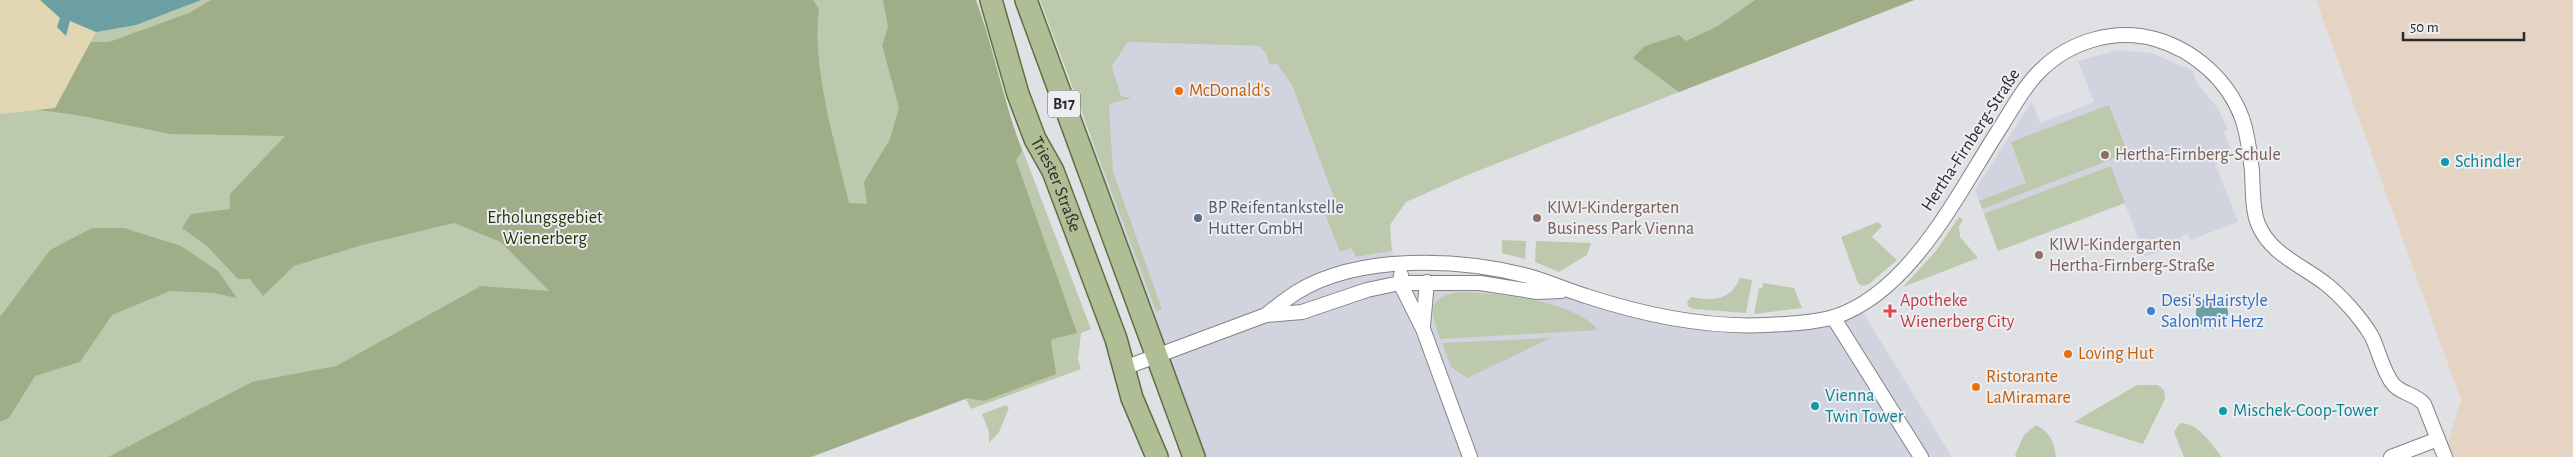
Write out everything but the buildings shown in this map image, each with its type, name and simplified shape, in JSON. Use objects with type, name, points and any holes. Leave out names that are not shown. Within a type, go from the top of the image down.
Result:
[{"type":"main road","name":"Triester Straße","points":[[991,0],[1018,94],[1035,139],[1053,171],[1116,339],[1132,398],[1157,457]]},
{"type":"main road","name":"Triester Straße","points":[[1026,0],[1194,457]]},
{"type":"street","name":"Hertha-Firnberg-Straße","points":[[1266,315],[1298,291],[1342,273],[1426,262],[1481,266],[1529,276],[1569,291],[1667,318],[1715,325],[1798,324],[1833,317],[1862,304],[1886,286],[1910,262],[1935,230],[2012,108],[2041,70],[2071,48],[2112,34],[2154,39],[2195,58],[2225,84],[2242,118],[2249,149],[2258,222],[2264,234],[2278,253],[2324,283],[2345,302],[2370,334],[2391,382],[2398,389],[2419,398],[2424,404],[2445,457]]},
{"type":"street","points":[[1402,264],[1400,283],[1423,329],[1470,457]]},
{"type":"street","points":[[1423,329],[1427,282]]},
{"type":"street","name":"Hertha-Firnberg-Straße","points":[[1157,356],[1266,315],[1302,312],[1359,293],[1400,283],[1480,283],[1537,292],[1569,291]]},
{"type":"street","points":[[1833,317],[1921,457]]},
{"type":"street","points":[[1124,368],[1157,356]]},
{"type":"street","points":[[2391,457],[2438,439]]},
{"type":"shaded area","points":[[2316,0],[2573,0],[2573,457],[2449,457],[2446,449],[2461,400]]},
{"type":"shaded area","points":[[1128,42],[1259,46],[1266,54],[1270,65],[1277,63],[1292,85],[1334,198],[1321,203],[1356,257],[1392,251],[1398,273],[1485,275],[1569,291],[1675,320],[1798,323],[1859,306],[1952,457],[1198,457],[1083,154],[1109,104],[1130,97],[1121,96],[1112,66]]},
{"type":"shaded area","name":"Hertha-Firnberg-Schule","points":[[2118,50],[2152,53],[2193,71],[2196,81],[2218,109],[2228,130],[2224,132],[2232,153],[2222,157],[2219,149],[2211,153],[2238,222],[2190,240],[2187,234],[2180,237],[2182,243],[2145,257],[2111,167],[1984,214],[1975,190],[2032,101],[2040,123],[2094,102],[2078,61]]},
{"type":"green space","name":"Erholungsgebiet Wienerberg","points":[[0,0],[976,0],[987,32],[1008,112],[1091,329],[1081,333],[1078,359],[1081,369],[971,409],[966,399],[811,457],[0,457]]},
{"type":"green space","name":"Erholungsgebiet Wienerberg","points":[[211,0],[813,0],[819,9],[817,32],[818,56],[826,106],[849,203],[867,204],[864,182],[890,139],[899,108],[882,45],[888,27],[883,0],[976,0],[1022,151],[1016,160],[1077,333],[1051,341],[1056,374],[984,401],[967,398],[811,457],[108,457],[252,382],[336,366],[481,286],[549,291],[501,242],[454,223],[362,245],[294,266],[263,296],[250,279],[238,279],[207,246],[182,228],[191,214],[230,209],[230,194],[285,136],[170,134],[77,115],[24,108],[76,42],[109,42],[189,13]]},
{"type":"green space","points":[[1040,0],[1914,0],[1465,176],[1406,202],[1390,225],[1392,251],[1356,257],[1351,248],[1340,252],[1321,203],[1334,198],[1292,85],[1277,64],[1270,65],[1266,54],[1259,46],[1128,42],[1112,66],[1121,96],[1132,98],[1109,104],[1113,172],[1162,309],[1156,311]]},
{"type":"green space","points":[[1755,0],[1914,0],[1679,92],[1633,58],[1645,46],[1679,35],[1686,41],[1718,26]]},
{"type":"green space","points":[[2109,105],[2128,153],[1982,209],[1979,201],[2026,183],[2011,142]]},
{"type":"green space","points":[[2111,166],[2125,203],[1998,251],[1984,214]]},
{"type":"green space","points":[[1959,217],[1963,220],[1959,226],[1960,237],[1978,258],[1903,287],[1936,251]]},
{"type":"green space","points":[[1878,222],[1882,226],[1872,237],[1897,260],[1869,284],[1862,286],[1858,283],[1841,237]]},
{"type":"green space","points":[[92,228],[124,228],[181,246],[218,271],[237,298],[214,293],[170,291],[112,315],[80,362],[35,376],[9,418],[0,422],[0,317],[50,250]]},
{"type":"green space","points":[[1502,240],[1526,241],[1525,259],[1502,253]]},
{"type":"green space","points":[[1536,241],[1591,243],[1587,255],[1559,272],[1535,262]]},
{"type":"green space","points":[[1740,278],[1752,280],[1746,313],[1693,309],[1688,306],[1687,302],[1691,297],[1714,299],[1726,295],[1736,286]]},
{"type":"green space","points":[[1763,283],[1794,288],[1802,308],[1754,314],[1759,288],[1762,288]]},
{"type":"green space","points":[[1462,292],[1495,294],[1554,305],[1587,320],[1598,330],[1440,339],[1434,320],[1434,306],[1442,297]]},
{"type":"green space","points":[[1551,338],[1467,378],[1451,367],[1442,343]]},
{"type":"green space","points":[[2137,385],[2158,385],[2164,390],[2165,399],[2143,444],[2074,422]]},
{"type":"green space","points":[[1006,405],[1009,408],[999,432],[989,443],[989,432],[982,414]]},
{"type":"green space","points":[[2180,423],[2193,426],[2199,430],[2222,457],[2184,457],[2174,432]]},
{"type":"green space","points":[[2036,425],[2045,431],[2050,438],[2056,457],[2017,457],[2015,455],[2024,435]]},
{"type":"sand","points":[[0,0],[46,0],[96,32],[55,108],[0,114]]},
{"type":"water","points":[[40,0],[201,0],[136,25],[96,32],[70,21],[66,36],[57,27],[60,18]]},
{"type":"water","points":[[2212,297],[2218,298],[2223,302],[2227,307],[2227,319],[2223,324],[2218,328],[2212,329],[2206,328],[2201,324],[2197,319],[2196,313],[2197,307],[2201,302],[2206,298]]},
{"type":"place","name":"McDonald's","points":[[1179,91]]},
{"type":"place","name":"Hertha-Firnberg-Schule","points":[[2105,155]]},
{"type":"place","name":"Schindler","points":[[2445,162]]},
{"type":"place","name":"BP Reifentankstelle Hutter GmbH","points":[[1198,218]]},
{"type":"place","name":"KIWI-Kindergarten Business Park Vienna","points":[[1537,218]]},
{"type":"place","name":"KIWI-Kindergarten Hertha-Firnberg-Straße","points":[[2039,255]]},
{"type":"place","name":"Apotheke Wienerberg City","points":[[1890,311]]},
{"type":"place","name":"Desi's Hairstyle Salon mit Herz","points":[[2151,311]]},
{"type":"place","name":"Loving Hut","points":[[2068,354]]},
{"type":"place","name":"Ristorante LaMiramare","points":[[1976,387]]},
{"type":"place","name":"Vienna Twin Tower","points":[[1815,406]]},
{"type":"place","name":"Mischek-Coop-Tower","points":[[2223,411]]}]
